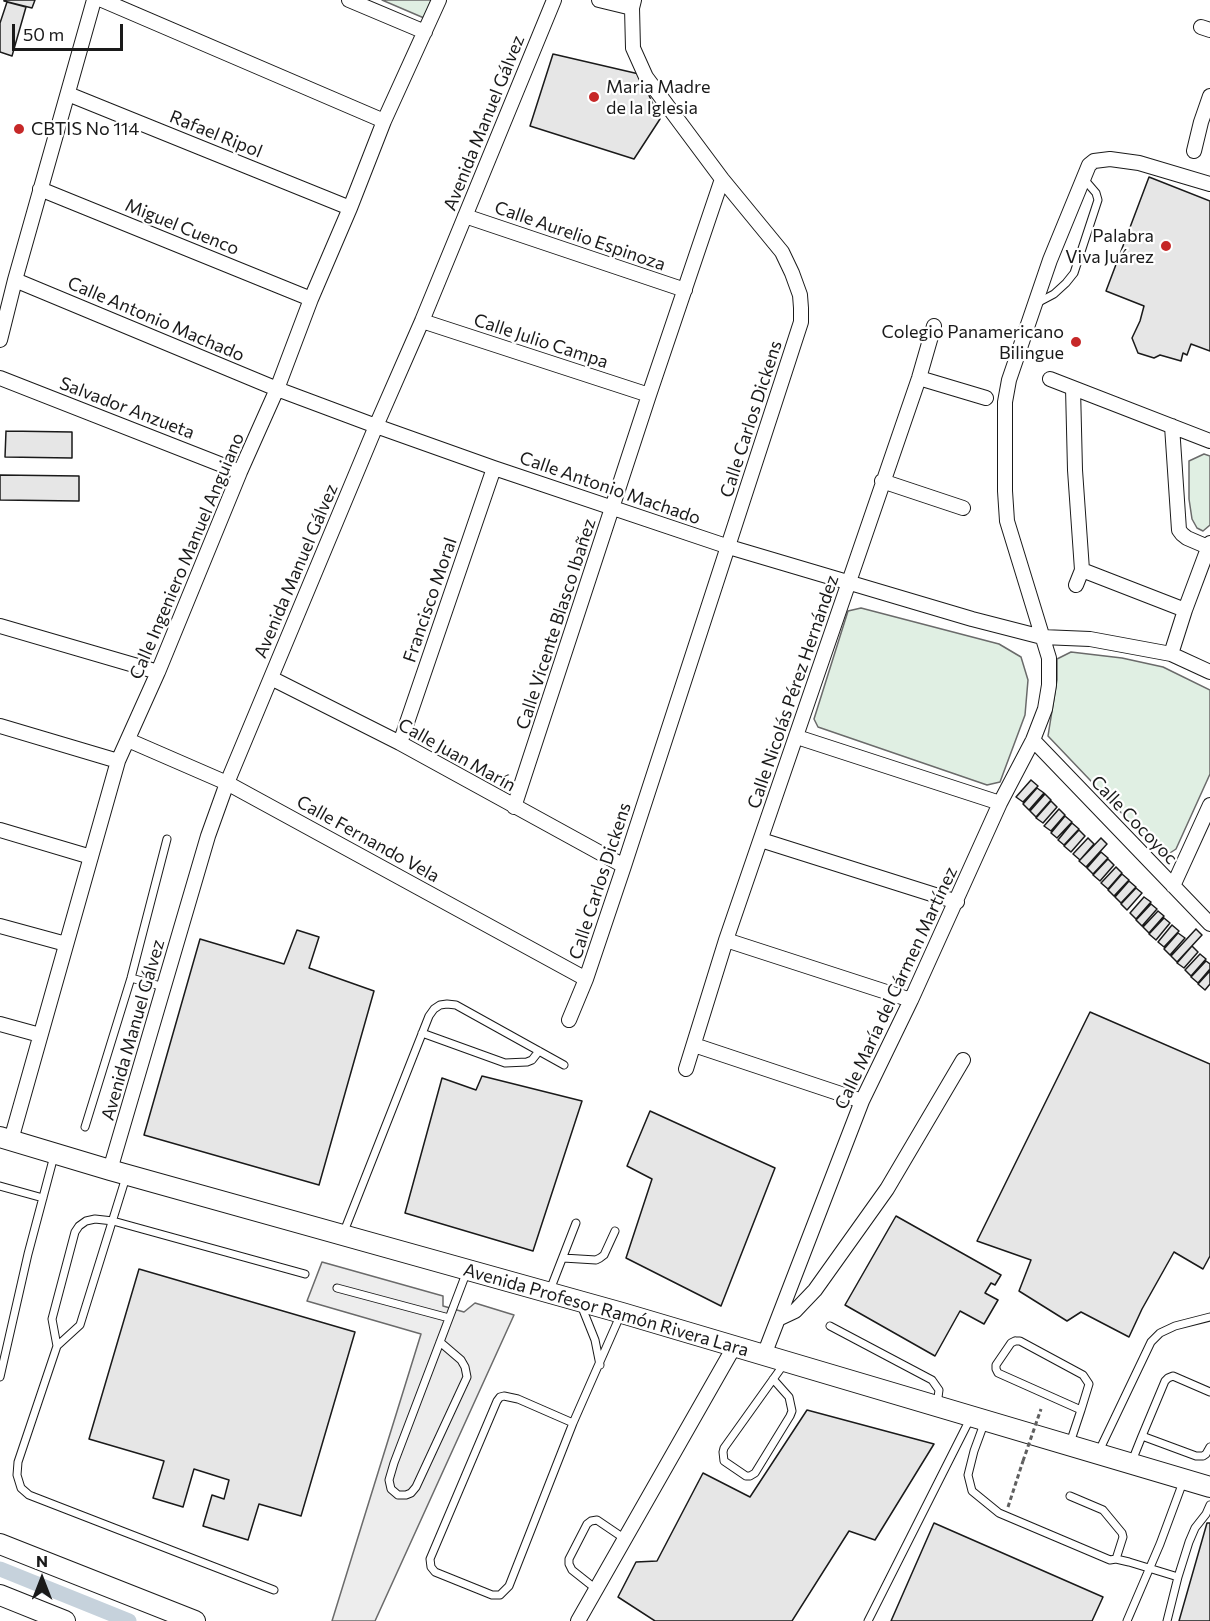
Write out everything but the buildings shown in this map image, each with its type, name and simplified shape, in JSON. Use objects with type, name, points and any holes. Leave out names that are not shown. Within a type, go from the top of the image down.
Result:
[{"type":"main road","name":"Avenida Profesor Ramón Rivera Lara","points":[[6,1139],[621,1313],[1210,1487]]},
{"type":"main road","points":[[0,1544],[195,1621]]},
{"type":"main road","points":[[0,1595],[65,1621]]},
{"type":"street","points":[[0,340],[94,0]]},
{"type":"street","points":[[102,0],[384,121]]},
{"type":"street","points":[[349,0],[425,32]]},
{"type":"street","name":"Calle Ingeniero Manuel Anguiano","points":[[6,1139],[40,1035],[118,761],[158,672],[240,472],[277,389],[384,121],[440,0]]},
{"type":"street","name":"Avenida Manuel Gálvez","points":[[119,1172],[164,987],[208,836],[227,783],[422,321],[554,0]]},
{"type":"street","points":[[599,0],[633,4]]},
{"type":"street","name":"Calle Carlos Dickens","points":[[569,1020],[586,979],[624,866],[801,322],[800,295],[782,252],[722,179],[646,77],[633,48],[633,4]]},
{"type":"street","name":"Rafael Ripol","points":[[68,94],[350,208]]},
{"type":"street","points":[[1194,151],[1206,123],[1210,96]]},
{"type":"street","name":"Calle María del Cármen Martínez","points":[[764,1355],[862,1101],[957,902],[1000,803],[1033,740],[1045,709],[1048,658],[1007,521],[1005,402],[1009,380],[1050,260],[1089,165],[1094,161],[1110,159],[1139,163],[1210,184]]},
{"type":"street","name":"Calle Vicente Blasco Ibañez","points":[[514,807],[722,179]]},
{"type":"street","name":"Miguel Cuenco","points":[[40,189],[311,299]]},
{"type":"street","name":"Calle Aurelio Espinoza","points":[[465,216],[685,290]]},
{"type":"street","name":"Calle Antonio Machado","points":[[15,280],[277,389],[494,468],[729,547],[972,619],[1042,637],[1090,639],[1171,654],[1210,672]]},
{"type":"street","name":"Calle Julio Campa","points":[[422,321],[650,395]]},
{"type":"street","name":"Calle Nicolás Pérez Hernández","points":[[687,1069],[726,940],[919,378],[934,326]]},
{"type":"street","name":"Salvador Anzueta","points":[[0,378],[240,472]]},
{"type":"street","points":[[919,378],[986,398]]},
{"type":"street","points":[[1050,379],[1210,441]]},
{"type":"street","points":[[1073,388],[1082,570],[1077,585]]},
{"type":"street","points":[[1171,654],[1209,545],[1187,538],[1179,530],[1172,426]]},
{"type":"street","name":"Francisco Moral","points":[[400,743],[494,468]]},
{"type":"street","points":[[882,481],[963,508]]},
{"type":"street","points":[[1082,570],[1185,610]]},
{"type":"street","points":[[0,626],[158,672]]},
{"type":"street","name":"Calle Juan Marín","points":[[271,678],[400,743],[624,866]]},
{"type":"street","points":[[0,726],[118,761]]},
{"type":"street","points":[[796,737],[1000,803]]},
{"type":"street","name":"Calle Fernando Vela","points":[[128,740],[227,783],[586,979]]},
{"type":"street","name":"Calle Cocoyoc","points":[[1033,740],[1210,924]]},
{"type":"street","points":[[1173,886],[1210,805]]},
{"type":"street","points":[[0,830],[91,857]]},
{"type":"street","points":[[761,840],[957,902]]},
{"type":"street","points":[[0,926],[66,945]]},
{"type":"street","points":[[726,940],[911,1000]]},
{"type":"street","points":[[0,1024],[40,1035]]},
{"type":"street","points":[[694,1045],[862,1101]]},
{"type":"street","points":[[778,1319],[795,1311],[815,1290],[887,1189],[963,1060]]},
{"type":"street","points":[[578,1621],[734,1347]]},
{"type":"lane","points":[[1035,304],[1054,294],[1074,273],[1098,201],[1096,193],[1083,179]]},
{"type":"lane","points":[[85,1127],[130,978],[167,839]]},
{"type":"lane","points":[[130,978],[164,987]]},
{"type":"lane","points":[[343,1234],[422,1033],[434,1009],[440,1005],[456,1005],[564,1065]]},
{"type":"lane","points":[[422,1033],[505,1063],[527,1062],[532,1060],[539,1051]]},
{"type":"lane","points":[[0,1377],[55,1154]]},
{"type":"lane","points":[[119,1172],[112,1221],[80,1325],[57,1346],[18,1462],[17,1475],[21,1488],[29,1495],[274,1590]]},
{"type":"lane","points":[[0,1186],[43,1198]]},
{"type":"lane","points":[[57,1346],[52,1319],[75,1232],[86,1221],[95,1219],[112,1221],[305,1274]]},
{"type":"lane","points":[[549,1293],[576,1223]]},
{"type":"lane","points":[[563,1258],[596,1260],[600,1258],[604,1255],[615,1231]]},
{"type":"lane","points":[[440,1342],[461,1360],[467,1377],[416,1487],[411,1493],[398,1495],[392,1489],[389,1480],[440,1342],[449,1318],[467,1269]]},
{"type":"lane","points":[[337,1288],[449,1318]]},
{"type":"lane","points":[[579,1301],[595,1340],[600,1365]]},
{"type":"lane","points":[[573,1423],[518,1399],[509,1396],[500,1397],[430,1559],[435,1572],[492,1595],[500,1595],[505,1591],[573,1423],[621,1313]]},
{"type":"lane","points":[[1098,1454],[1151,1342],[1160,1333],[1175,1326],[1210,1317]]},
{"type":"lane","points":[[830,1326],[932,1380],[939,1390],[936,1407]]},
{"type":"lane","points":[[1070,1446],[1089,1384],[1083,1375],[1020,1341],[1011,1343],[996,1365],[998,1373],[1081,1410]]},
{"type":"lane","points":[[773,1379],[789,1397],[792,1411],[755,1473],[746,1476],[723,1461],[723,1452],[773,1379],[786,1362]]},
{"type":"lane","points":[[1131,1463],[1168,1378],[1173,1376],[1210,1392]]},
{"type":"lane","points":[[978,1419],[968,1475],[972,1491],[999,1513],[1110,1560],[1129,1562],[1178,1577]]},
{"type":"lane","points":[[868,1621],[978,1419]]},
{"type":"lane","points":[[1142,1436],[1196,1456],[1203,1456],[1210,1447]]},
{"type":"lane","points":[[1127,1621],[1184,1480]]},
{"type":"lane","points":[[1070,1496],[1103,1510],[1122,1533],[1123,1537],[1116,1559]]},
{"type":"lane","points":[[1167,1621],[1189,1542],[1210,1505]]},
{"type":"lane","points":[[596,1589],[572,1570],[569,1564],[569,1558],[587,1524],[597,1520],[625,1539]]},
{"type":"path","points":[[1005,1515],[1041,1408]]},
{"type":"green space","points":[[382,0],[433,0],[424,18]]},
{"type":"green space","points":[[1204,454],[1210,456],[1210,525],[1203,531],[1197,528],[1192,519],[1189,499],[1189,461]]},
{"type":"green space","points":[[861,608],[999,644],[1021,657],[1028,680],[1025,715],[1000,782],[987,785],[818,727],[814,719],[848,611]]},
{"type":"green space","points":[[1071,652],[1122,658],[1163,667],[1210,690],[1210,774],[1176,849],[1170,853],[1163,853],[1152,845],[1048,736],[1057,680],[1057,659]]},
{"type":"shaded area","points":[[322,1262],[443,1296],[443,1306],[464,1312],[475,1303],[514,1315],[375,1621],[332,1621],[421,1334],[307,1301]]},
{"type":"waterway","points":[[0,1569],[129,1621]]},
{"type":"place","name":"Maria Madre de la Iglesia","points":[[594,97]]},
{"type":"place","name":"CBTIS No 114","points":[[19,129]]},
{"type":"place","name":"Palabra Viva Juárez","points":[[1166,246]]},
{"type":"place","name":"Colegio Panamericano Bilingue","points":[[1076,342]]}]
